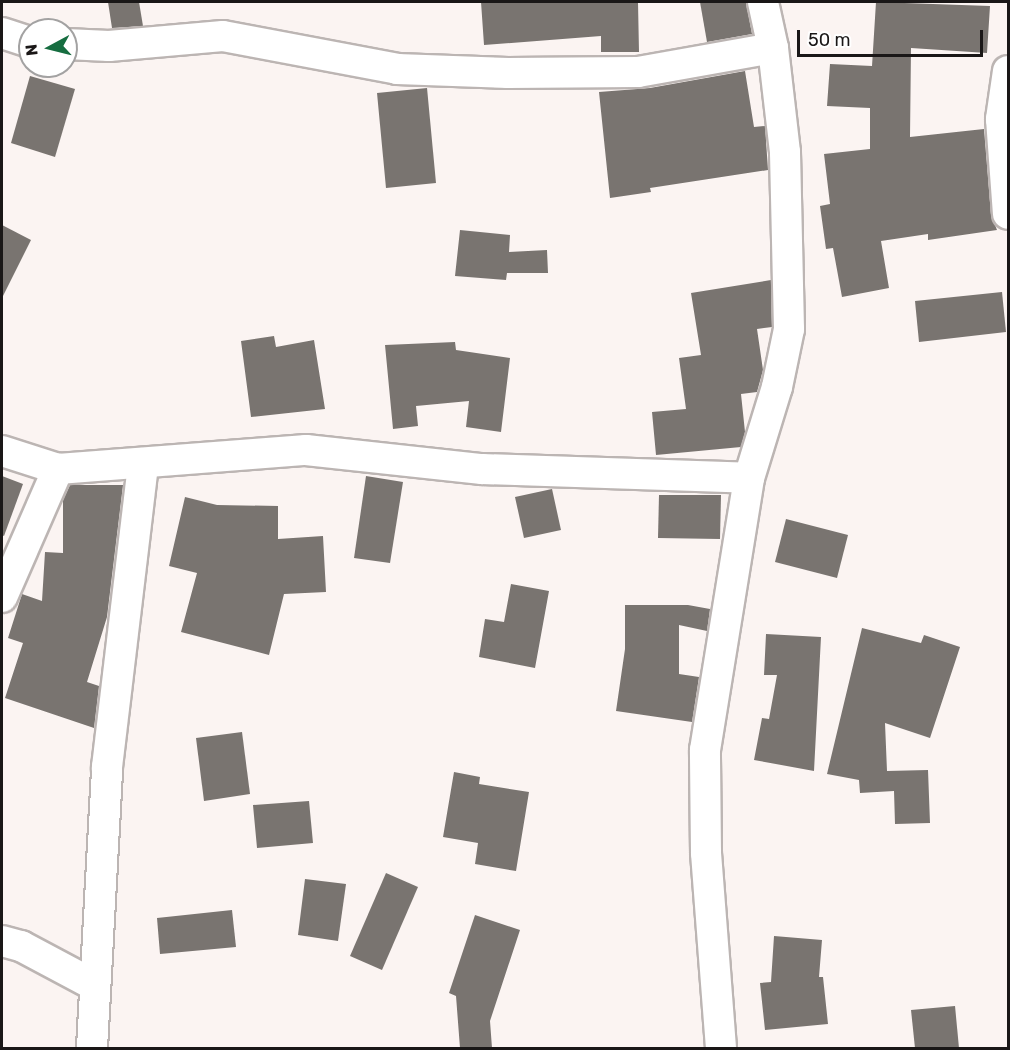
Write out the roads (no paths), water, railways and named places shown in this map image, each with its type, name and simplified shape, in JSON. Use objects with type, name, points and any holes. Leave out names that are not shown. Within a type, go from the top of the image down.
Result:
[{"type":"street","points":[[721,1048],[706,852],[705,750],[749,478],[777,387],[789,329],[785,152],[773,48],[763,2]]},
{"type":"street","points":[[2,33],[18,38]]},
{"type":"street","points":[[78,45],[109,46],[223,36],[397,69],[508,73],[638,72],[773,48]]},
{"type":"street","points":[[1008,71],[1001,119],[1008,214]]},
{"type":"street","points":[[2,451],[58,469],[306,450],[482,469],[749,478]]},
{"type":"street","points":[[92,1048],[106,766],[142,463]]},
{"type":"street","points":[[2,597],[58,469]]},
{"type":"street","points":[[2,941],[21,946],[94,984]]}]
